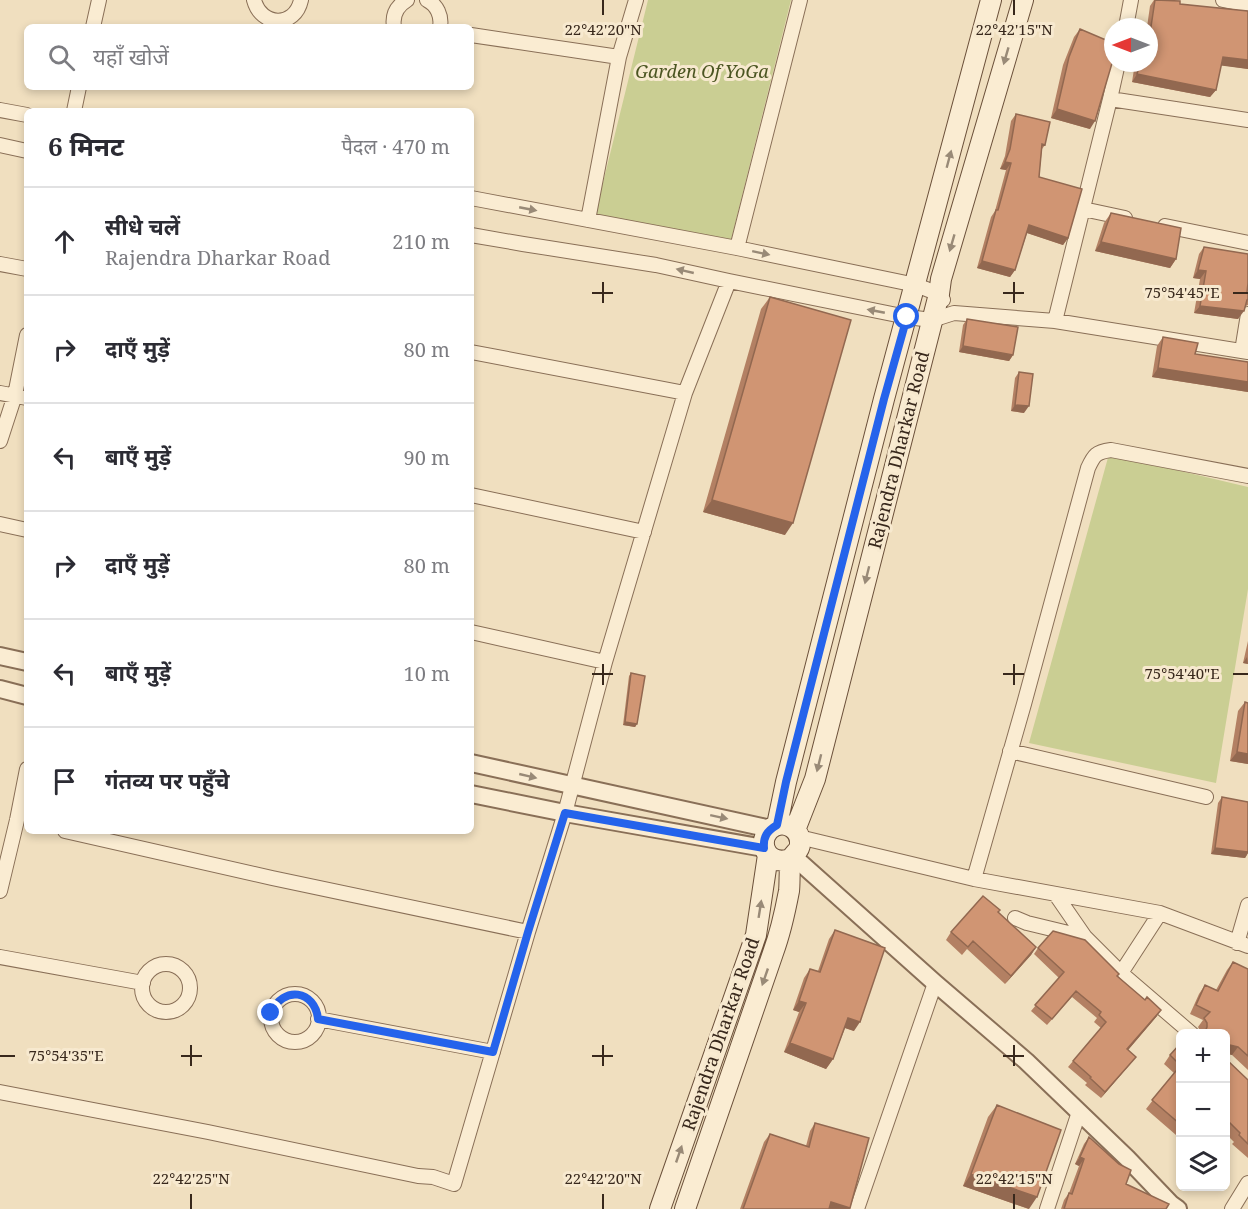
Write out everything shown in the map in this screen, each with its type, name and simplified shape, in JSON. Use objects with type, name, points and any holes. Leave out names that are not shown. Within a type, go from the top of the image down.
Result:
[{"type":"main road","name":"Rajendra Dharkar Road","points":[[785,830],[792,759],[881,411],[991,0]]},
{"type":"main road","name":"Rajendra Dharkar Road","points":[[660,1209],[756,935],[766,834],[785,830],[815,779],[941,279],[1023,0]]},
{"type":"main road","name":"Rajendra Dharkar Road","points":[[685,1209],[775,947],[789,891],[793,858],[800,844],[785,830]]},
{"type":"main road","points":[[766,851],[774,860],[783,861],[793,858]]},
{"type":"street","points":[[94,24],[99,0]]},
{"type":"street","points":[[254,0],[260,14],[274,21],[282,21],[296,13],[301,0]]},
{"type":"street","points":[[394,24],[397,9],[407,0]]},
{"type":"street","points":[[427,0],[440,15],[440,24]]},
{"type":"street","points":[[588,220],[619,57],[636,0]]},
{"type":"street","points":[[737,248],[800,0]]},
{"type":"street","points":[[1128,18],[1131,0]]},
{"type":"street","points":[[1223,0],[1248,5]]},
{"type":"street","points":[[474,35],[619,57]]},
{"type":"street","points":[[1055,321],[1116,72]]},
{"type":"street","points":[[75,108],[78,90]]},
{"type":"street","points":[[1110,99],[1248,120]]},
{"type":"street","points":[[0,110],[24,114]]},
{"type":"street","points":[[0,146],[24,150]]},
{"type":"street","points":[[474,199],[737,248],[916,285],[939,294],[954,313]]},
{"type":"street","points":[[1083,209],[1248,243]]},
{"type":"street","points":[[474,236],[656,265],[907,317],[932,320],[954,313],[1055,321],[1245,352],[1248,314]]},
{"type":"street","points":[[0,264],[24,268]]},
{"type":"street","points":[[0,1092],[418,1176],[433,1177],[454,1184],[565,813],[605,662],[685,393],[729,281]]},
{"type":"street","points":[[474,353],[685,393]]},
{"type":"street","points":[[0,441],[21,397],[24,366]]},
{"type":"street","points":[[0,393],[21,397]]},
{"type":"street","points":[[974,879],[1088,468],[1093,457],[1100,451],[1111,450],[1248,476]]},
{"type":"street","points":[[474,496],[644,532]]},
{"type":"street","points":[[0,524],[24,529]]},
{"type":"street","points":[[474,633],[605,662]]},
{"type":"street","points":[[0,656],[24,661]]},
{"type":"street","points":[[0,689],[24,695]]},
{"type":"street","points":[[1010,751],[1206,797]]},
{"type":"street","points":[[474,764],[785,830],[974,879],[1160,913],[1242,944],[1248,906]]},
{"type":"street","points":[[474,795],[766,851]]},
{"type":"street","points":[[0,891],[22,821],[24,800]]},
{"type":"street","points":[[78,834],[528,932]]},
{"type":"street","points":[[793,858],[1026,1061],[1127,1158],[1172,1207]]},
{"type":"street","points":[[1056,895],[1085,937],[1121,973],[1186,1029]]},
{"type":"street","points":[[1121,973],[1160,913]]},
{"type":"street","points":[[1015,918],[1085,937]]},
{"type":"street","points":[[0,957],[143,983]]},
{"type":"street","points":[[857,1209],[935,983]]},
{"type":"street","points":[[318,1019],[493,1052]]},
{"type":"street","points":[[1047,1209],[1079,1112]]},
{"type":"street","points":[[1232,1209],[1248,1184]]},
{"type":"green space","name":"Garden Of YoGa","points":[[648,0],[791,0],[731,240],[595,215]]},
{"type":"green space","points":[[1109,454],[1248,487],[1248,589],[1216,783],[1029,743]]},
{"type":"building","points":[[1155,0],[1180,1],[1180,4],[1248,11],[1248,60],[1223,57],[1216,90],[1137,74],[1138,72],[1158,72],[1158,18],[1152,18]]},
{"type":"building","points":[[1080,29],[1104,39],[1104,72],[1109,72],[1095,121],[1057,109],[1069,57]]},
{"type":"building","points":[[1016,114],[1050,122],[1045,145],[1042,144],[1039,177],[1082,189],[1068,238],[1029,225],[1015,270],[982,261],[1011,163],[1005,162],[1010,149]]},
{"type":"building","points":[[1111,213],[1181,228],[1176,259],[1101,242]]},
{"type":"building","points":[[1204,247],[1248,254],[1248,299],[1244,311],[1200,306],[1206,271],[1198,270]]},
{"type":"building","points":[[770,297],[851,320],[793,523],[712,500]]},
{"type":"building","points":[[967,319],[1018,327],[1013,355],[963,346]]},
{"type":"building","points":[[1163,337],[1198,343],[1195,354],[1248,362],[1248,382],[1158,368]]},
{"type":"building","points":[[1019,372],[1033,374],[1029,406],[1015,405]]},
{"type":"building","points":[[631,673],[645,676],[637,724],[625,722]]},
{"type":"building","points":[[1245,702],[1248,703],[1248,754],[1237,752]]},
{"type":"building","points":[[1222,797],[1248,802],[1248,852],[1215,848]]},
{"type":"building","points":[[983,896],[1036,947],[1011,976],[973,941],[968,947],[951,932]]},
{"type":"building","points":[[835,930],[885,948],[860,1022],[848,1018],[833,1059],[790,1043],[806,1003],[799,1001],[810,969],[820,972]]},
{"type":"building","points":[[1053,931],[1085,940],[1119,974],[1117,976],[1145,1000],[1147,997],[1161,1010],[1127,1049],[1136,1057],[1105,1092],[1073,1061],[1106,1022],[1099,1015],[1101,1012],[1076,991],[1052,1019],[1035,1005],[1064,972],[1038,948]]},
{"type":"building","points":[[1233,962],[1248,969],[1248,1056],[1238,1047],[1230,1045],[1230,1029],[1206,1029],[1207,1023],[1204,1018],[1210,1012],[1196,1005],[1205,985],[1218,991]]},
{"type":"building","points":[[1176,1048],[1176,1061],[1170,1055]]},
{"type":"building","points":[[1230,1063],[1248,1080],[1248,1144],[1239,1135],[1240,1133],[1230,1123]]},
{"type":"building","points":[[1176,1071],[1176,1121],[1152,1100]]},
{"type":"building","points":[[997,1105],[1061,1130],[1037,1197],[971,1174]]},
{"type":"building","points":[[815,1123],[869,1138],[850,1208],[831,1202],[829,1209],[743,1209],[770,1134],[809,1147]]},
{"type":"building","points":[[1089,1137],[1119,1164],[1131,1170],[1126,1184],[1169,1204],[1166,1209],[1064,1209],[1069,1193],[1072,1194],[1084,1159],[1080,1157]]},
{"type":"route","points":[[271,1013],[279,1000],[294,994],[301,995],[314,1004],[318,1019],[493,1052],[565,813],[764,848],[766,834],[777,825],[884,399],[907,317]]}]
